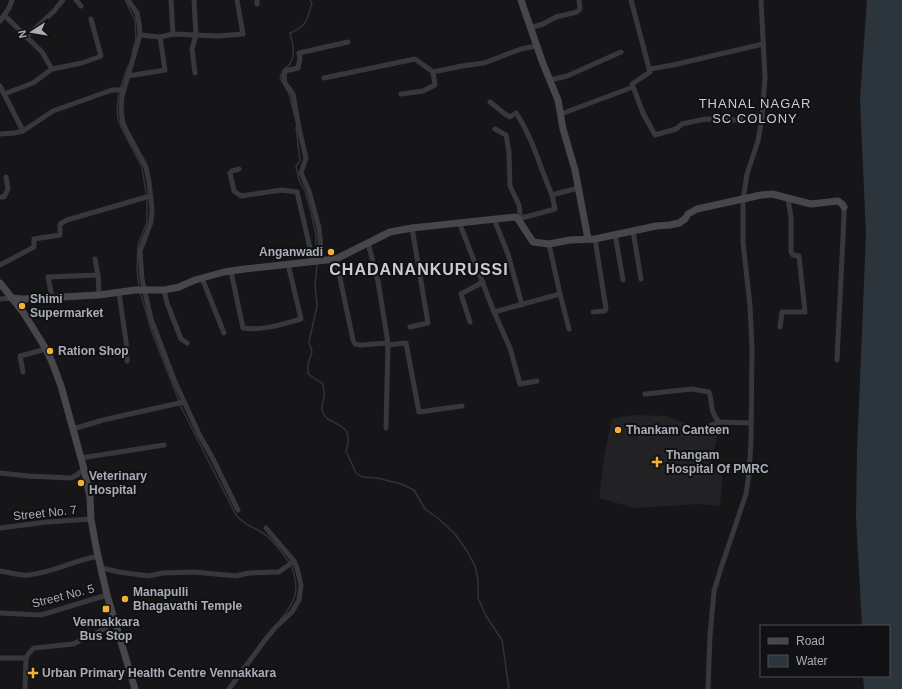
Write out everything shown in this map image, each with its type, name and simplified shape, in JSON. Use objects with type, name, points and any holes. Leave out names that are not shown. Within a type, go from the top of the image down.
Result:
[{"type":"street","points":[[0,21],[9,8],[12,0]]},
{"type":"street","points":[[26,37],[54,11],[63,0]]},
{"type":"street","points":[[76,0],[81,6]]},
{"type":"street","points":[[128,0],[136,13],[140,35],[128,76],[122,90],[121,111],[123,123],[146,167],[152,209],[151,222],[140,251],[142,279],[141,291],[184,402],[238,510]]},
{"type":"street","points":[[171,0],[173,34]]},
{"type":"street","points":[[194,0],[196,34],[192,49],[195,72]]},
{"type":"street","points":[[140,35],[160,37],[173,34],[218,36],[243,34],[237,0]]},
{"type":"street","points":[[521,0],[536,46],[558,100],[578,188],[592,239],[606,309],[593,312]]},
{"type":"street","points":[[530,28],[543,24],[556,17],[577,12],[580,9],[579,0]]},
{"type":"street","points":[[631,0],[650,69],[650,72],[632,84],[655,135],[676,129],[682,124],[705,119],[737,120],[762,117]]},
{"type":"street","points":[[708,689],[710,636],[714,591],[746,494],[752,441],[750,306],[743,242],[747,199],[747,174],[758,141],[762,117],[765,78],[761,0]]},
{"type":"street","points":[[4,15],[42,52],[52,70]]},
{"type":"street","points":[[4,94],[33,83],[52,70],[82,63],[101,56],[91,19]]},
{"type":"street","points":[[128,76],[165,70],[160,37]]},
{"type":"street","points":[[318,260],[318,223],[309,191],[301,174],[306,158],[293,94],[285,83],[284,77],[285,71],[298,68],[299,53],[348,42]]},
{"type":"street","points":[[650,69],[763,44]]},
{"type":"street","points":[[433,72],[484,63],[521,49],[536,46]]},
{"type":"street","points":[[550,80],[567,76],[621,52]]},
{"type":"street","points":[[324,78],[416,59],[433,72],[434,85],[423,91],[401,94]]},
{"type":"street","points":[[0,86],[23,131]]},
{"type":"street","points":[[560,114],[633,87]]},
{"type":"street","points":[[0,134],[23,131],[53,111],[101,93],[112,90],[122,90]]},
{"type":"street","points":[[0,299],[52,298],[164,290],[179,287],[202,278],[231,271],[336,259],[390,232],[459,222],[515,217],[518,219],[555,209],[552,195],[538,156],[522,122],[516,113],[510,117],[490,102]]},
{"type":"street","points":[[495,129],[506,134],[510,152],[510,186],[519,205],[520,214],[518,219]]},
{"type":"street","points":[[239,169],[230,173],[234,191],[241,196],[282,190],[297,192],[318,260]]},
{"type":"street","points":[[0,198],[4,197],[8,189],[6,177]]},
{"type":"street","points":[[552,195],[578,188]]},
{"type":"street","points":[[518,219],[533,242],[549,244],[570,240],[592,239],[656,226],[679,223],[685,219],[688,214],[697,209],[772,194],[811,204],[838,201],[844,207],[844,216],[837,360]]},
{"type":"street","points":[[0,265],[34,247],[34,239],[60,235],[60,224],[68,220],[150,196]]},
{"type":"street","points":[[780,327],[782,312],[805,312],[799,256],[793,255],[791,252],[791,218],[788,198]]},
{"type":"street","points":[[494,219],[508,254],[522,305]]},
{"type":"street","points":[[459,222],[494,312],[510,348],[520,384],[536,381]]},
{"type":"street","points":[[410,327],[428,323],[412,228]]},
{"type":"street","points":[[633,231],[641,279]]},
{"type":"street","points":[[615,234],[623,280]]},
{"type":"street","points":[[368,243],[378,281],[388,344],[386,428]]},
{"type":"street","points":[[549,244],[569,329]]},
{"type":"street","points":[[95,259],[99,294]]},
{"type":"street","points":[[336,259],[353,340],[356,344],[406,343],[419,412],[462,406]]},
{"type":"street","points":[[231,271],[243,328],[252,329],[276,326],[301,319],[288,264]]},
{"type":"street","points":[[52,298],[48,277],[98,275]]},
{"type":"street","points":[[202,278],[224,333]]},
{"type":"street","points":[[470,322],[462,294],[483,282]]},
{"type":"street","points":[[0,283],[23,312],[46,348],[74,428],[90,496],[91,519],[107,595],[116,621],[135,689]]},
{"type":"street","points":[[164,290],[167,303],[181,339],[188,343]]},
{"type":"street","points":[[119,293],[126,341],[127,361]]},
{"type":"street","points":[[494,312],[560,294]]},
{"type":"street","points":[[23,372],[20,356],[46,348]]},
{"type":"street","points":[[644,394],[692,389],[709,392],[712,411],[719,422]]},
{"type":"street","points":[[74,428],[184,402]]},
{"type":"street","points":[[704,428],[719,422],[751,423]]},
{"type":"street","points":[[81,458],[164,445]]},
{"type":"street","points":[[0,474],[72,478],[84,469]]},
{"type":"street","name":"Street No. 7","points":[[0,528],[47,522],[91,519]]},
{"type":"street","points":[[229,689],[274,628],[296,607],[299,600],[301,585],[294,561],[266,528]]},
{"type":"street","points":[[0,571],[15,572],[26,576],[54,570],[98,556]]},
{"type":"street","points":[[102,568],[148,576],[163,573],[195,572],[236,576],[249,573],[279,572],[294,561]]},
{"type":"street","name":"Street No. 5","points":[[0,614],[41,615],[107,595]]},
{"type":"street","points":[[25,689],[26,658],[34,648],[73,644],[98,633],[116,621]]},
{"type":"street","points":[[0,658],[26,658]]},
{"type":"shaded area","name":"Thangam Hospital Of PMRC","points":[[632,415],[668,416],[689,425],[719,429],[710,466],[723,468],[720,506],[699,504],[634,508],[599,498],[604,458],[612,419]]},
{"type":"water","points":[[867,0],[902,0],[902,689],[864,689],[863,677],[890,677],[890,625],[862,625],[856,518],[857,452],[866,234],[860,99]]},
{"type":"waterway","points":[[125,0],[135,20],[136,40],[132,53]]},
{"type":"waterway","points":[[283,83],[280,78],[283,70],[291,63],[293,54],[293,44],[290,33],[300,28],[306,22],[312,3],[310,0]]},
{"type":"waterway","points":[[128,66],[119,92],[117,109],[118,119],[142,167],[146,193]]},
{"type":"waterway","points":[[285,87],[289,94],[295,117]]},
{"type":"waterway","points":[[296,127],[300,161],[296,166],[299,180],[305,191],[311,212],[316,235],[316,258]]},
{"type":"waterway","points":[[139,288],[137,269],[138,245],[147,222],[147,200]]},
{"type":"waterway","points":[[317,264],[315,285],[317,306],[309,342],[312,352],[308,364],[308,374],[323,384],[324,394],[322,407],[324,415],[344,428],[347,433],[348,441],[346,451],[356,473],[362,477],[377,478],[401,484],[414,490],[425,509],[439,519],[455,534],[467,551],[475,566],[478,580],[478,598],[486,616],[502,640],[509,689]]},
{"type":"waterway","points":[[140,292],[152,332],[179,401]]},
{"type":"waterway","points":[[180,405],[236,515],[246,524],[271,539],[289,562]]},
{"type":"waterway","points":[[280,620],[290,607],[295,595],[296,583],[292,567]]},
{"type":"waterway","points":[[237,675],[243,666]]},
{"type":"place","name":"Anganwadi","points":[[331,252]]},
{"type":"place","name":"Shimi Supermarket","points":[[22,306]]},
{"type":"place","name":"Ration Shop","points":[[50,351]]},
{"type":"place","name":"Thankam Canteen","points":[[618,430]]},
{"type":"place","name":"Thangam Hospital Of PMRC","points":[[657,462]]},
{"type":"place","name":"Veterinary Hospital","points":[[81,483]]},
{"type":"place","name":"Manapulli Bhagavathi Temple","points":[[125,599]]},
{"type":"place","name":"Vennakkara Bus Stop","points":[[106,609]]},
{"type":"place","name":"Urban Primary Health Centre Vennakkara","points":[[33,673]]},
{"type":"district","name":"THANAL NAGAR SC COLONY","points":[[755,110]]},
{"type":"district","name":"CHADANANKURUSSI","points":[[419,269]]}]
